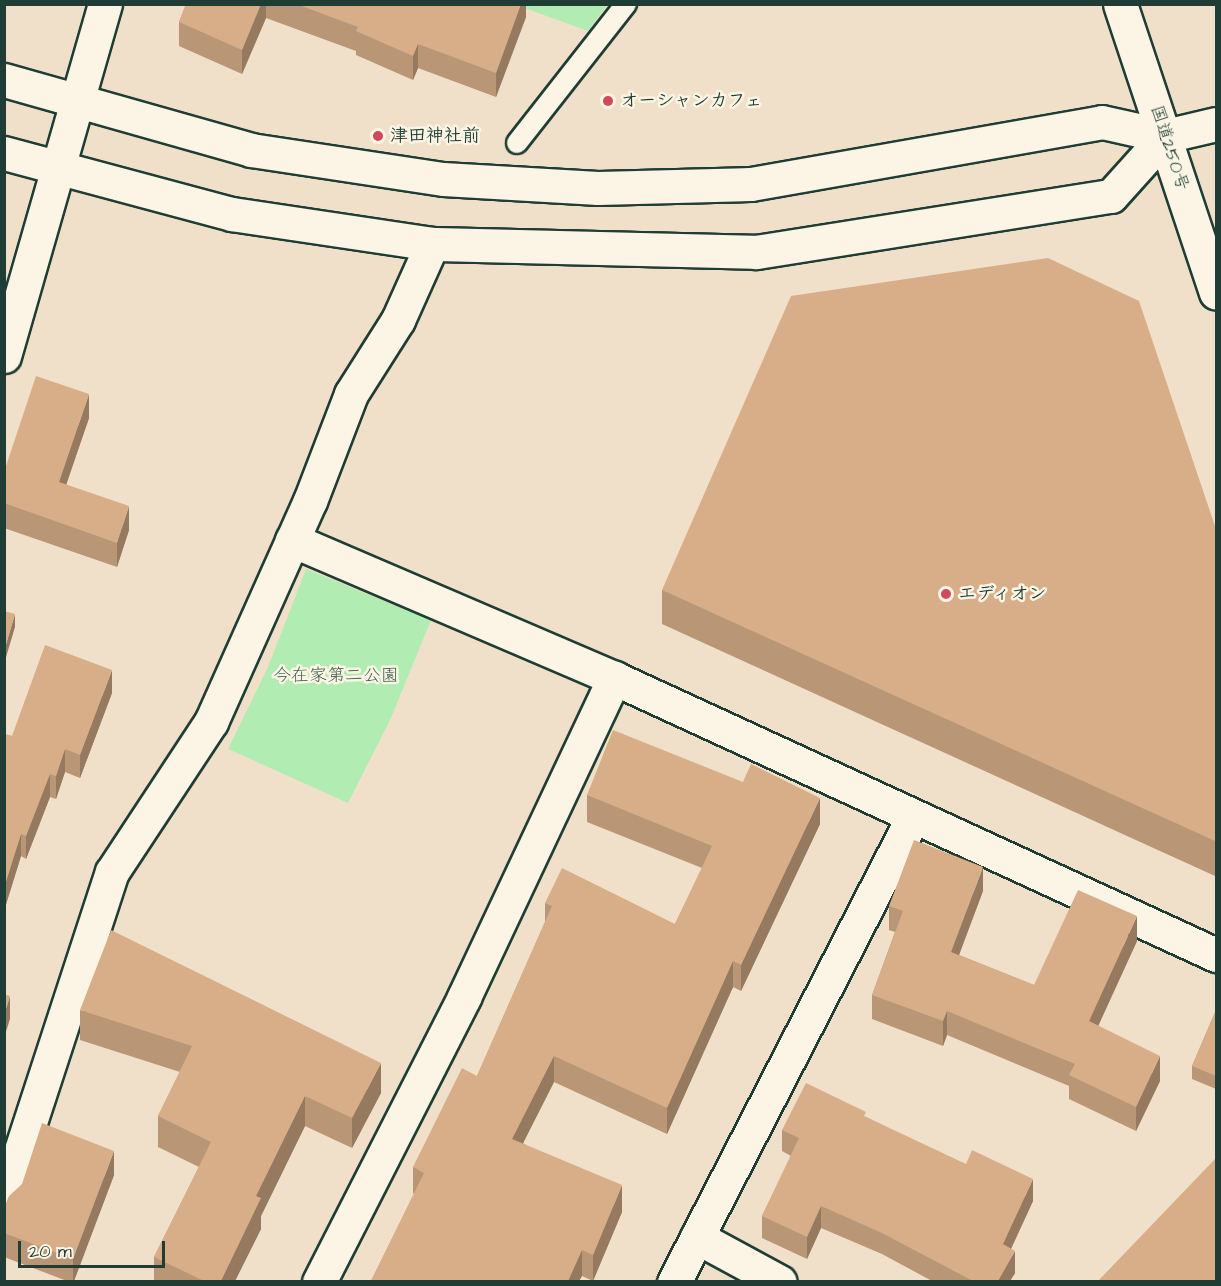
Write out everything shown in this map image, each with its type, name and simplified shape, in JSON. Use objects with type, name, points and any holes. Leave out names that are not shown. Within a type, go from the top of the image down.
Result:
[{"type":"main road","points":[[4,356],[105,4]]},
{"type":"main road","name":"国道250号","points":[[1120,4],[1216,292]]},
{"type":"main road","points":[[4,80],[251,150],[347,167],[443,179],[598,188],[751,184],[1102,123],[1165,136],[1216,124]]},
{"type":"main road","points":[[4,153],[58,170],[232,214],[432,244],[756,252],[1111,196],[1165,136]]},
{"type":"main road","points":[[4,1202],[112,872],[211,722],[292,540],[351,394],[398,320],[432,244]]},
{"type":"main road","points":[[292,540],[614,678],[1216,955]]},
{"type":"main road","points":[[319,1281],[464,997],[614,678]]},
{"type":"main road","points":[[674,1281],[913,817]]},
{"type":"main road","points":[[697,1237],[780,1281]]},
{"type":"lane","points":[[517,143],[626,4]]},
{"type":"green space","points":[[516,5],[607,5],[588,31]]},
{"type":"green space","name":"今在家第二公園","points":[[306,569],[431,620],[391,718],[348,803],[228,749],[268,667]]},
{"type":"building","points":[[186,4],[261,4],[242,50],[179,22]]},
{"type":"building","points":[[296,4],[521,4],[496,73],[418,44],[413,56],[356,31],[358,27]]},
{"type":"building","name":"エディオン","points":[[1048,258],[1139,301],[1216,529],[1215,841],[662,590],[791,296]]},
{"type":"building","points":[[36,376],[89,394],[59,482],[129,506],[117,543],[4,503],[4,472]]},
{"type":"building","points":[[4,611],[15,614],[4,651]]},
{"type":"building","points":[[45,645],[112,670],[80,755],[65,749],[56,776],[50,774],[26,836],[21,834],[4,888],[4,734],[12,736]]},
{"type":"building","points":[[613,730],[743,782],[751,764],[820,798],[741,965],[733,961],[667,1108],[554,1056],[512,1139],[622,1185],[593,1255],[582,1250],[568,1281],[371,1281],[424,1173],[413,1167],[462,1068],[477,1076],[552,906],[545,903],[562,868],[675,924],[712,846],[587,795]]},
{"type":"building","points":[[914,840],[983,867],[951,952],[1034,985],[1078,890],[1137,916],[1089,1021],[1160,1056],[1136,1107],[1069,1075],[1075,1064],[947,1011],[943,1021],[872,995],[903,911],[889,906]]},
{"type":"building","points":[[111,930],[381,1063],[352,1118],[305,1096],[256,1196],[261,1198],[221,1281],[204,1281],[154,1257],[211,1142],[158,1116],[192,1046],[80,1010]]},
{"type":"building","points":[[4,994],[10,996],[4,1015]]},
{"type":"building","points":[[1216,1010],[1216,1076],[1192,1066]]},
{"type":"building","points":[[806,1083],[866,1112],[864,1116],[966,1164],[972,1150],[1033,1179],[1003,1244],[1015,1251],[998,1281],[973,1281],[882,1233],[821,1206],[807,1237],[762,1216],[799,1138],[782,1130]]},
{"type":"building","points":[[42,1123],[114,1151],[73,1259],[4,1233],[4,1208],[9,1196],[22,1184]]},
{"type":"building","points":[[1216,1158],[1216,1281],[1098,1281]]},
{"type":"place","name":"オーシャンカフェ","points":[[608,101]]},
{"type":"place","name":"津田神社前","points":[[378,136]]},
{"type":"place","name":"エディオン","points":[[946,594]]}]
